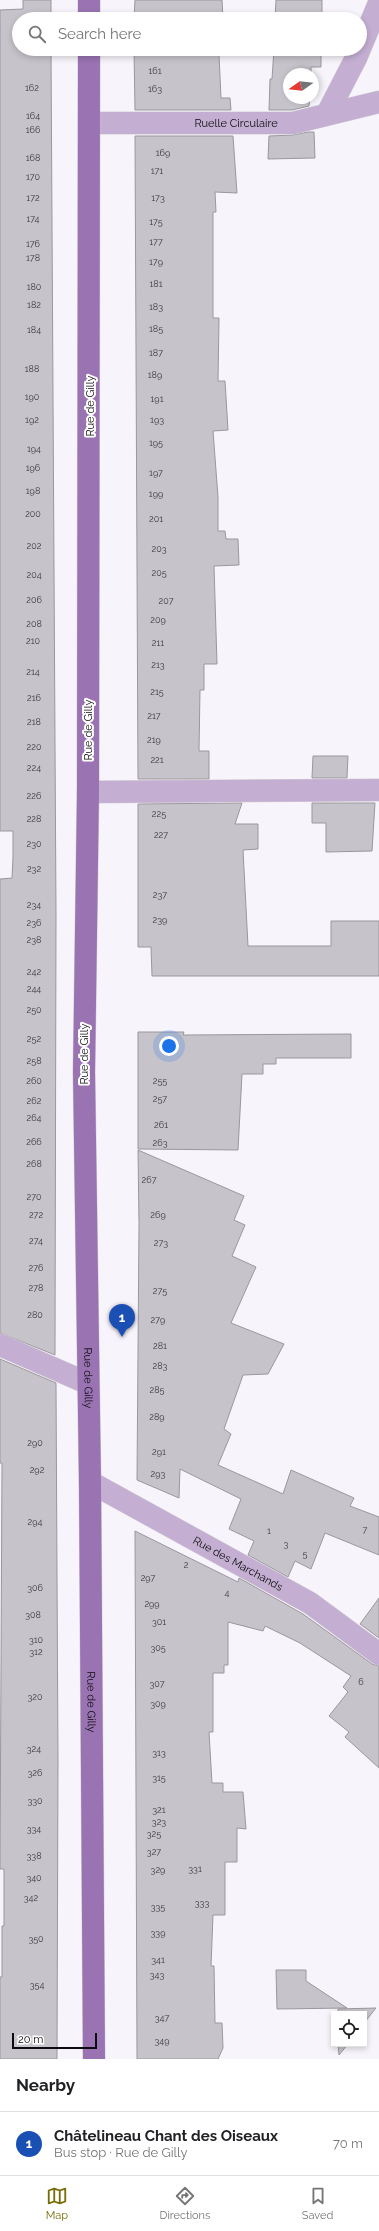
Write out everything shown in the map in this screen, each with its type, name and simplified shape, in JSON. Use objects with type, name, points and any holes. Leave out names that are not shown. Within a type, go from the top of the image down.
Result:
[{"type":"main road","points":[[89,0],[89,12]]},
{"type":"main road","name":"Rue de Gilly","points":[[89,56],[88,792],[84,1072],[87,1383],[90,1482],[94,2059]]},
{"type":"street","points":[[367,32],[379,3]]},
{"type":"street","points":[[327,114],[357,56]]},
{"type":"street","name":"Ruelle Circulaire","points":[[90,123],[293,123],[379,102]]},
{"type":"street","points":[[88,792],[379,790]]},
{"type":"street","points":[[0,1345],[87,1383]]},
{"type":"street","name":"Rue des Marchands","points":[[90,1482],[310,1603],[379,1654]]},
{"type":"building","points":[[23,0],[51,0],[51,12],[12,12],[12,56],[51,56],[56,915],[55,1355],[0,1333],[0,879],[12,878],[13,831],[0,831],[0,10],[23,9]]},
{"type":"building","points":[[135,0],[222,0],[223,12],[134,12]]},
{"type":"building","points":[[276,0],[322,0],[322,12],[275,12]]},
{"type":"building","points":[[134,56],[219,56],[221,98],[230,98],[231,110],[135,110]]},
{"type":"building","points":[[274,56],[321,56],[321,67],[283,68],[283,104],[309,104],[309,106],[292,110],[269,110],[270,79],[272,79]]},
{"type":"building","points":[[314,132],[315,158],[268,159],[269,136],[293,135]]},
{"type":"building","points":[[135,136],[233,136],[237,193],[215,192],[216,212],[213,212],[213,318],[219,318],[218,381],[225,381],[228,430],[213,431],[218,497],[218,531],[225,531],[226,539],[238,539],[239,565],[214,566],[217,664],[204,664],[204,690],[200,690],[199,751],[209,751],[209,779],[138,779]]},
{"type":"building","points":[[313,756],[348,756],[347,778],[312,778]]},
{"type":"building","points":[[242,803],[235,824],[258,824],[258,849],[243,850],[248,946],[331,946],[331,921],[379,921],[379,976],[152,976],[151,947],[138,947],[138,804]]},
{"type":"building","points":[[312,803],[375,803],[372,851],[326,852],[326,823],[312,823]]},
{"type":"building","points":[[138,1032],[184,1032],[183,1035],[351,1034],[351,1058],[276,1058],[276,1064],[263,1064],[263,1074],[242,1074],[238,1150],[138,1149]]},
{"type":"building","points":[[138,1150],[244,1196],[234,1220],[245,1225],[232,1256],[256,1267],[231,1323],[284,1344],[268,1374],[243,1375],[224,1429],[231,1434],[218,1465],[283,1494],[291,1470],[354,1498],[350,1506],[379,1517],[379,1555],[325,1533],[311,1569],[295,1561],[288,1577],[248,1555],[254,1541],[229,1529],[241,1499],[180,1469],[179,1498],[137,1480],[139,1223]]},
{"type":"building","points":[[0,1359],[56,1383],[58,1761],[57,2059],[0,2059],[0,1977],[2,1977],[2,1926],[4,1926],[4,1869],[0,1869],[2,1463],[0,1463]]},
{"type":"building","points":[[135,1531],[238,1582],[239,1578],[303,1614],[372,1664],[379,1666],[379,1768],[345,1737],[349,1732],[329,1716],[348,1692],[343,1687],[351,1676],[300,1643],[265,1626],[263,1631],[228,1622],[228,1665],[224,1665],[224,1673],[213,1673],[213,1732],[209,1732],[212,1783],[223,1783],[223,1792],[243,1792],[246,1829],[237,1828],[237,1862],[225,1862],[225,1915],[213,1915],[211,1966],[214,1966],[215,2023],[222,2023],[223,2048],[218,2059],[137,2059]]},
{"type":"building","points":[[379,1598],[379,1638],[360,1624]]},
{"type":"building","points":[[276,1970],[306,1970],[306,1981],[347,2008],[277,2009]]},
{"type":"building","points":[[376,2008],[367,2019],[367,2011],[338,2011],[338,2009]]},
{"type":"building","points":[[338,2047],[346,2047],[339,2055]]},
{"type":"place","name":"Châtelineau Chant des Oiseaux","points":[[122,1337]]}]
